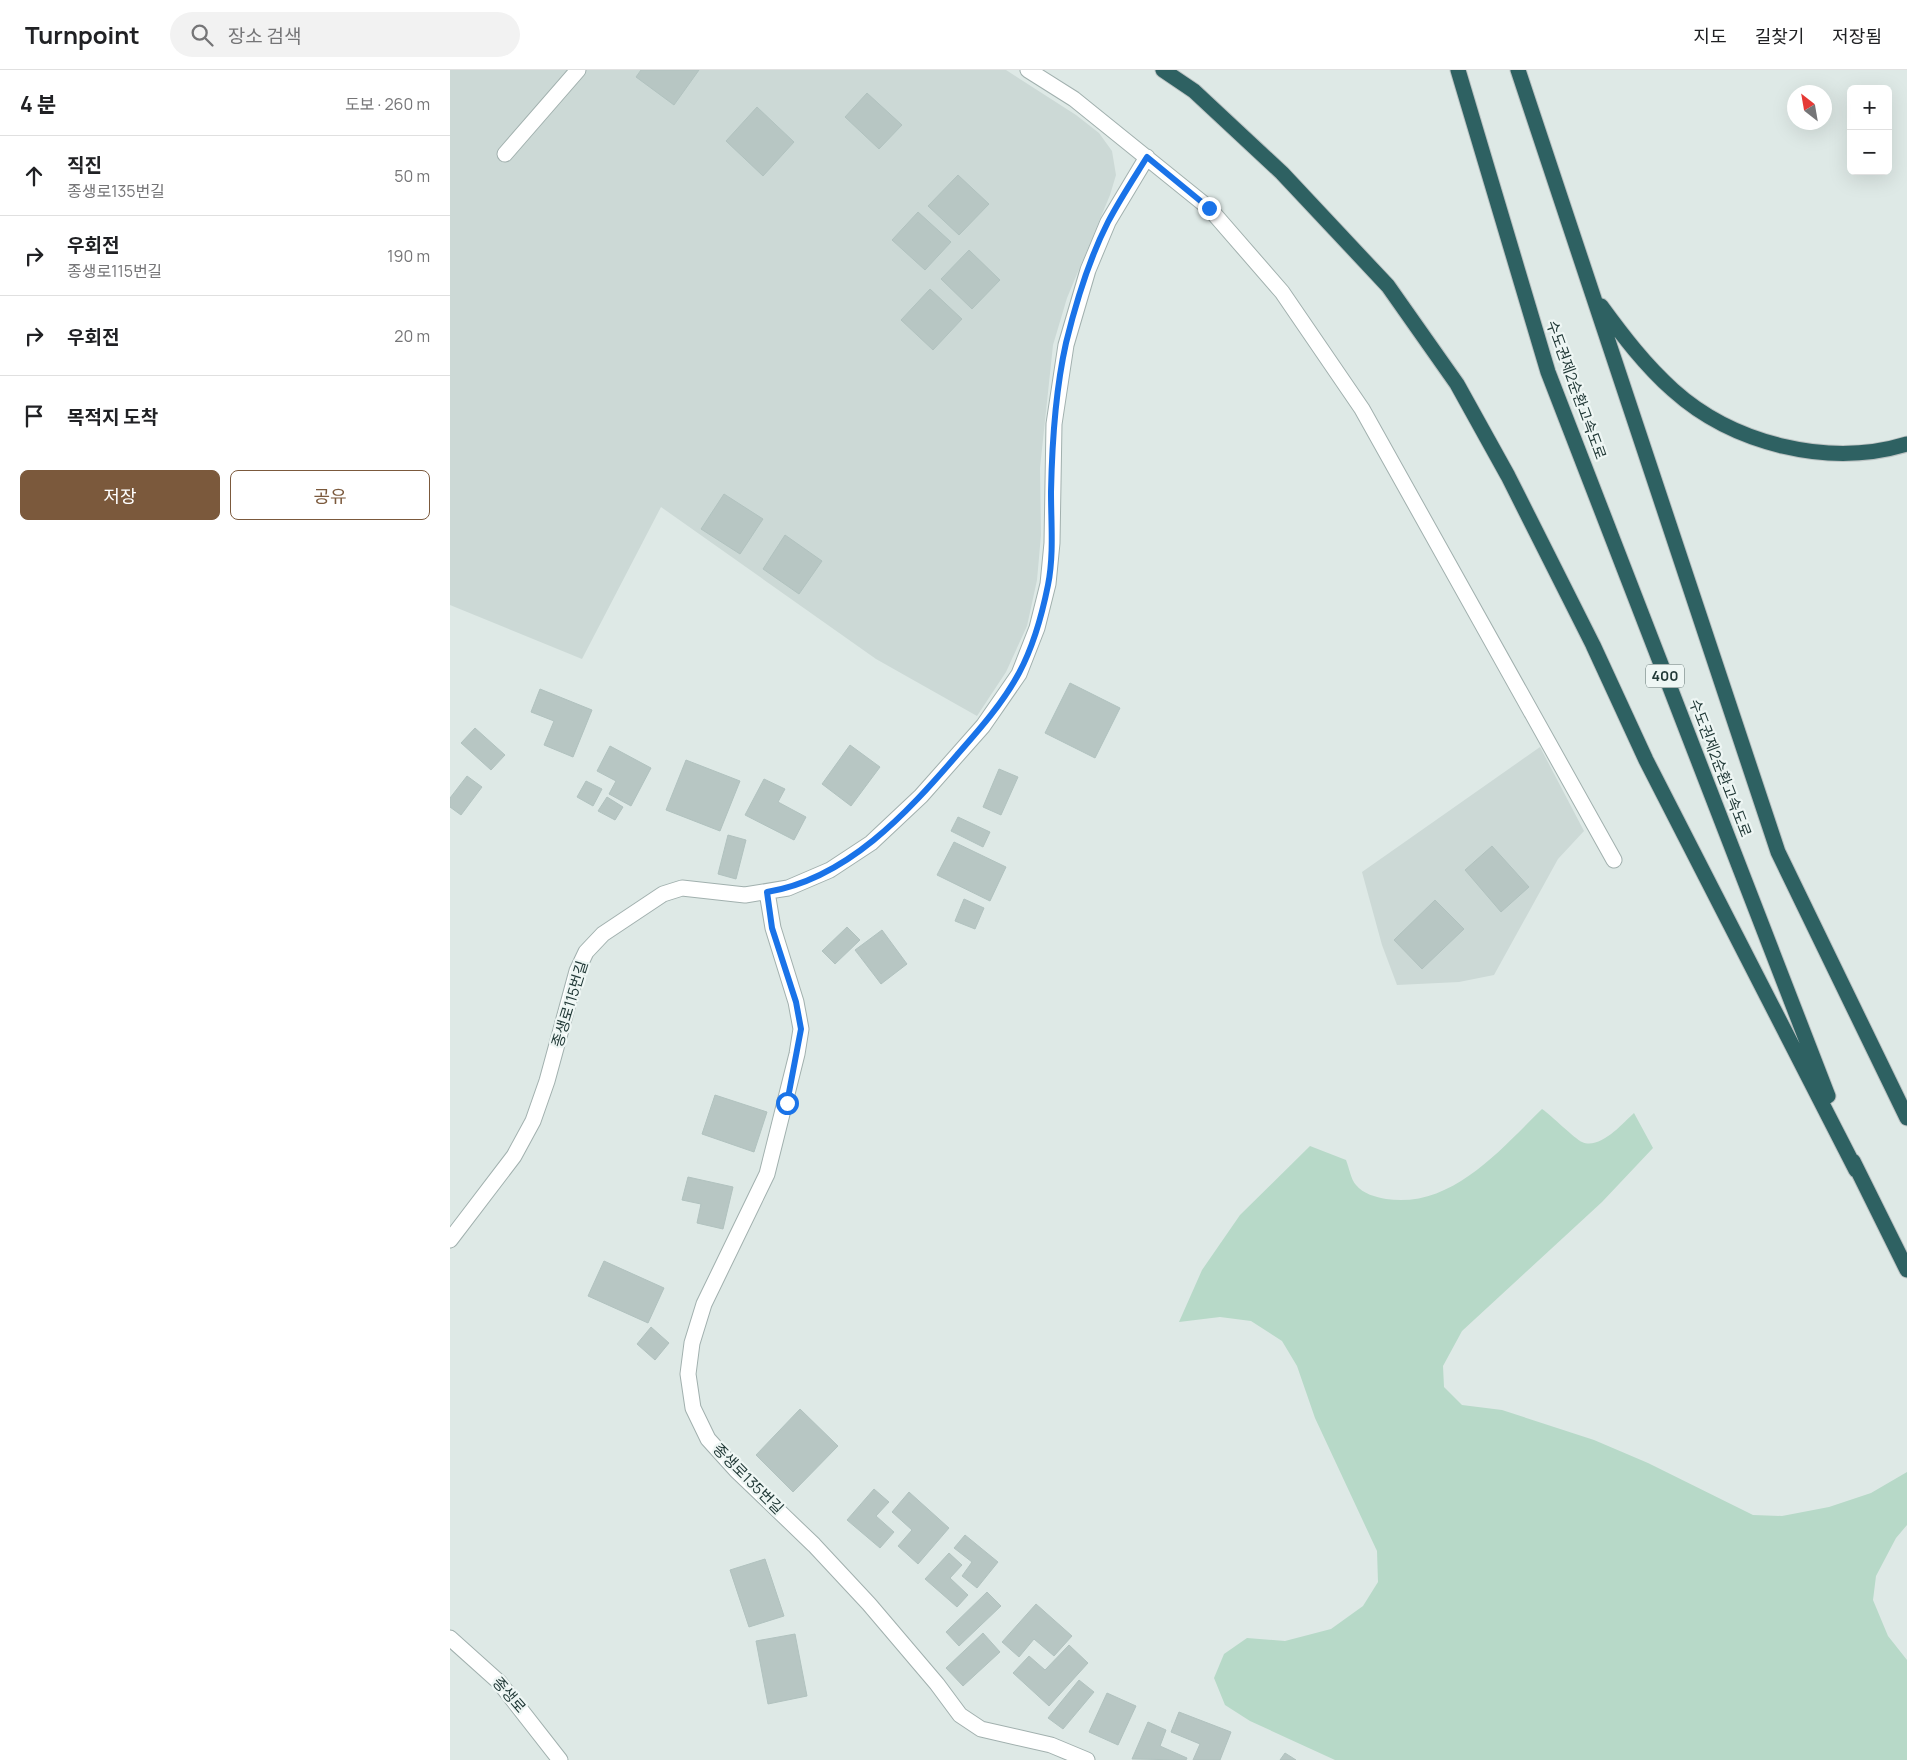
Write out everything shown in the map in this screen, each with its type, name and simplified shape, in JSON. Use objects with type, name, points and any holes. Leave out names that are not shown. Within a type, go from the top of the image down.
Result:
[{"type":"highway","points":[[1163,70],[1194,91],[1289,180],[1388,286],[1457,384],[1508,476],[1593,645],[1646,760],[1856,1170]]},
{"type":"highway","name":"수도권제2순환고속도로","points":[[1458,70],[1548,372],[1856,1170],[1907,1270]]},
{"type":"highway","name":"수도권제2순환고속도로","points":[[1518,70],[1778,852],[1907,1118]]},
{"type":"highway","points":[[1544,148],[1595,299],[1642,359],[1674,391],[1717,421],[1764,442],[1821,452],[1882,451],[1907,444]]},
{"type":"street","points":[[505,154],[578,70]]},
{"type":"street","points":[[1028,70],[1074,99],[1209,208],[1282,292],[1362,409],[1614,860]]},
{"type":"street","name":"종생로115번길","points":[[450,1240],[514,1156],[533,1121],[547,1081],[577,971],[586,952],[603,934],[663,894],[682,888],[745,895],[788,888],[830,870],[871,843],[934,782],[983,726],[1018,674],[1037,628],[1048,584],[1052,543],[1054,424],[1068,336],[1088,270],[1108,222],[1147,157]]},
{"type":"street","name":"종생로135번길","points":[[767,892],[772,928],[796,1002],[801,1029],[787,1103],[767,1174],[704,1304],[692,1343],[688,1374],[693,1408],[708,1439],[736,1470],[814,1545],[869,1604],[937,1684],[960,1715],[981,1729],[1051,1745],[1087,1760]]},
{"type":"street","name":"종생로","points":[[450,1638],[499,1682],[560,1760]]},
{"type":"shaded area","points":[[450,70],[1006,70],[1076,115],[1099,133],[1112,151],[1116,175],[1110,195],[1067,298],[1053,345],[1040,468],[1041,535],[1037,580],[1027,626],[1006,672],[977,716],[876,659],[661,507],[582,659],[450,605]]},
{"type":"shaded area","points":[[1540,747],[1584,831],[1558,859],[1494,975],[1459,982],[1397,985],[1382,945],[1362,872]]},
{"type":"green space","points":[[1542,1109],[1579,1140],[1589,1144],[1610,1135],[1634,1113],[1653,1148],[1602,1202],[1462,1331],[1443,1366],[1444,1387],[1462,1405],[1502,1410],[1594,1440],[1648,1463],[1753,1515],[1782,1516],[1829,1507],[1871,1493],[1907,1472],[1907,1525],[1896,1538],[1876,1576],[1873,1600],[1888,1636],[1907,1660],[1907,1760],[1335,1760],[1250,1721],[1225,1705],[1214,1678],[1224,1654],[1247,1638],[1285,1641],[1331,1629],[1363,1606],[1378,1582],[1377,1551],[1315,1418],[1297,1366],[1282,1341],[1251,1321],[1220,1317],[1179,1322],[1202,1270],[1240,1215],[1310,1146],[1346,1160],[1354,1183],[1366,1193],[1386,1199],[1410,1200],[1432,1195],[1453,1186],[1473,1173],[1509,1142]]},
{"type":"building","points":[[641,70],[699,70],[674,105],[636,77]]},
{"type":"building","points":[[867,93],[902,125],[879,149],[845,117]]},
{"type":"building","points":[[757,107],[794,142],[763,176],[726,141]]},
{"type":"building","points":[[958,175],[989,204],[959,235],[928,206]]},
{"type":"building","points":[[918,212],[951,242],[925,270],[892,240]]},
{"type":"building","points":[[969,250],[1000,280],[972,309],[941,279]]},
{"type":"building","points":[[930,289],[962,319],[933,350],[901,320]]},
{"type":"building","points":[[724,494],[763,519],[740,554],[701,529]]},
{"type":"building","points":[[785,535],[822,561],[799,594],[763,569]]},
{"type":"building","points":[[1070,683],[1120,708],[1095,758],[1045,733]]},
{"type":"building","points":[[540,689],[592,710],[573,757],[544,745],[554,721],[531,712]]},
{"type":"building","points":[[475,728],[505,755],[491,770],[461,743]]},
{"type":"building","points":[[850,745],[880,767],[851,806],[822,784]]},
{"type":"building","points":[[610,746],[651,768],[631,806],[609,794],[616,781],[597,771]]},
{"type":"building","points":[[686,760],[740,781],[720,831],[666,810]]},
{"type":"building","points":[[999,769],[1018,777],[1001,815],[983,807]]},
{"type":"building","points":[[467,776],[482,787],[461,815],[450,807],[450,798]]},
{"type":"building","points":[[764,779],[785,789],[778,802],[806,817],[794,840],[745,815]]},
{"type":"building","points":[[586,781],[602,789],[593,806],[577,797]]},
{"type":"building","points":[[607,797],[623,807],[615,820],[598,811]]},
{"type":"building","points":[[958,817],[990,832],[983,847],[951,831]]},
{"type":"building","points":[[728,835],[746,840],[736,879],[718,874]]},
{"type":"building","points":[[954,842],[1006,867],[990,901],[937,875]]},
{"type":"building","points":[[1492,846],[1529,887],[1501,912],[1465,870]]},
{"type":"building","points":[[964,899],[984,908],[975,929],[955,921]]},
{"type":"building","points":[[1435,900],[1464,929],[1422,969],[1394,940]]},
{"type":"building","points":[[847,927],[860,940],[835,964],[822,951]]},
{"type":"building","points":[[882,930],[907,964],[881,984],[855,950]]},
{"type":"building","points":[[715,1095],[767,1112],[754,1152],[702,1134]]},
{"type":"building","points":[[688,1177],[733,1187],[723,1229],[697,1223],[701,1204],[682,1200]]},
{"type":"building","points":[[604,1261],[664,1288],[648,1323],[588,1296]]},
{"type":"building","points":[[651,1327],[669,1343],[655,1360],[637,1344]]},
{"type":"building","points":[[800,1409],[838,1446],[793,1492],[756,1455]]},
{"type":"building","points":[[874,1489],[889,1502],[876,1516],[894,1532],[880,1548],[847,1520]]},
{"type":"building","points":[[909,1492],[949,1528],[918,1564],[898,1546],[912,1530],[892,1512]]},
{"type":"building","points":[[965,1535],[998,1562],[977,1588],[962,1576],[972,1562],[954,1548]]},
{"type":"building","points":[[949,1553],[962,1565],[950,1578],[968,1595],[957,1607],[925,1579]]},
{"type":"building","points":[[765,1559],[784,1616],[749,1627],[730,1570]]},
{"type":"building","points":[[987,1592],[1001,1606],[959,1646],[946,1632]]},
{"type":"building","points":[[1036,1604],[1072,1636],[1054,1656],[1034,1639],[1019,1657],[1002,1642]]},
{"type":"building","points":[[983,1633],[1000,1652],[963,1686],[946,1668]]},
{"type":"building","points":[[795,1634],[807,1696],[768,1704],[756,1641]]},
{"type":"building","points":[[1069,1645],[1088,1663],[1049,1706],[1013,1673],[1029,1656],[1045,1670]]},
{"type":"building","points":[[1079,1680],[1094,1692],[1063,1729],[1048,1718]]},
{"type":"building","points":[[1107,1693],[1136,1706],[1118,1745],[1089,1732]]},
{"type":"building","points":[[1179,1712],[1231,1732],[1220,1760],[1193,1760],[1200,1744],[1171,1732]]},
{"type":"building","points":[[1148,1722],[1166,1730],[1160,1746],[1187,1758],[1186,1760],[1132,1759]]},
{"type":"building","points":[[1285,1753],[1296,1760],[1280,1760]]},
{"type":"route","points":[[787,1103],[801,1029],[796,1002],[772,928],[767,892],[788,888],[830,870],[871,843],[922,796],[983,726],[1018,674],[1037,628],[1048,584],[1052,543],[1051,494],[1054,424],[1066,345],[1075,308],[1088,270],[1108,222],[1147,157],[1209,208]]}]
